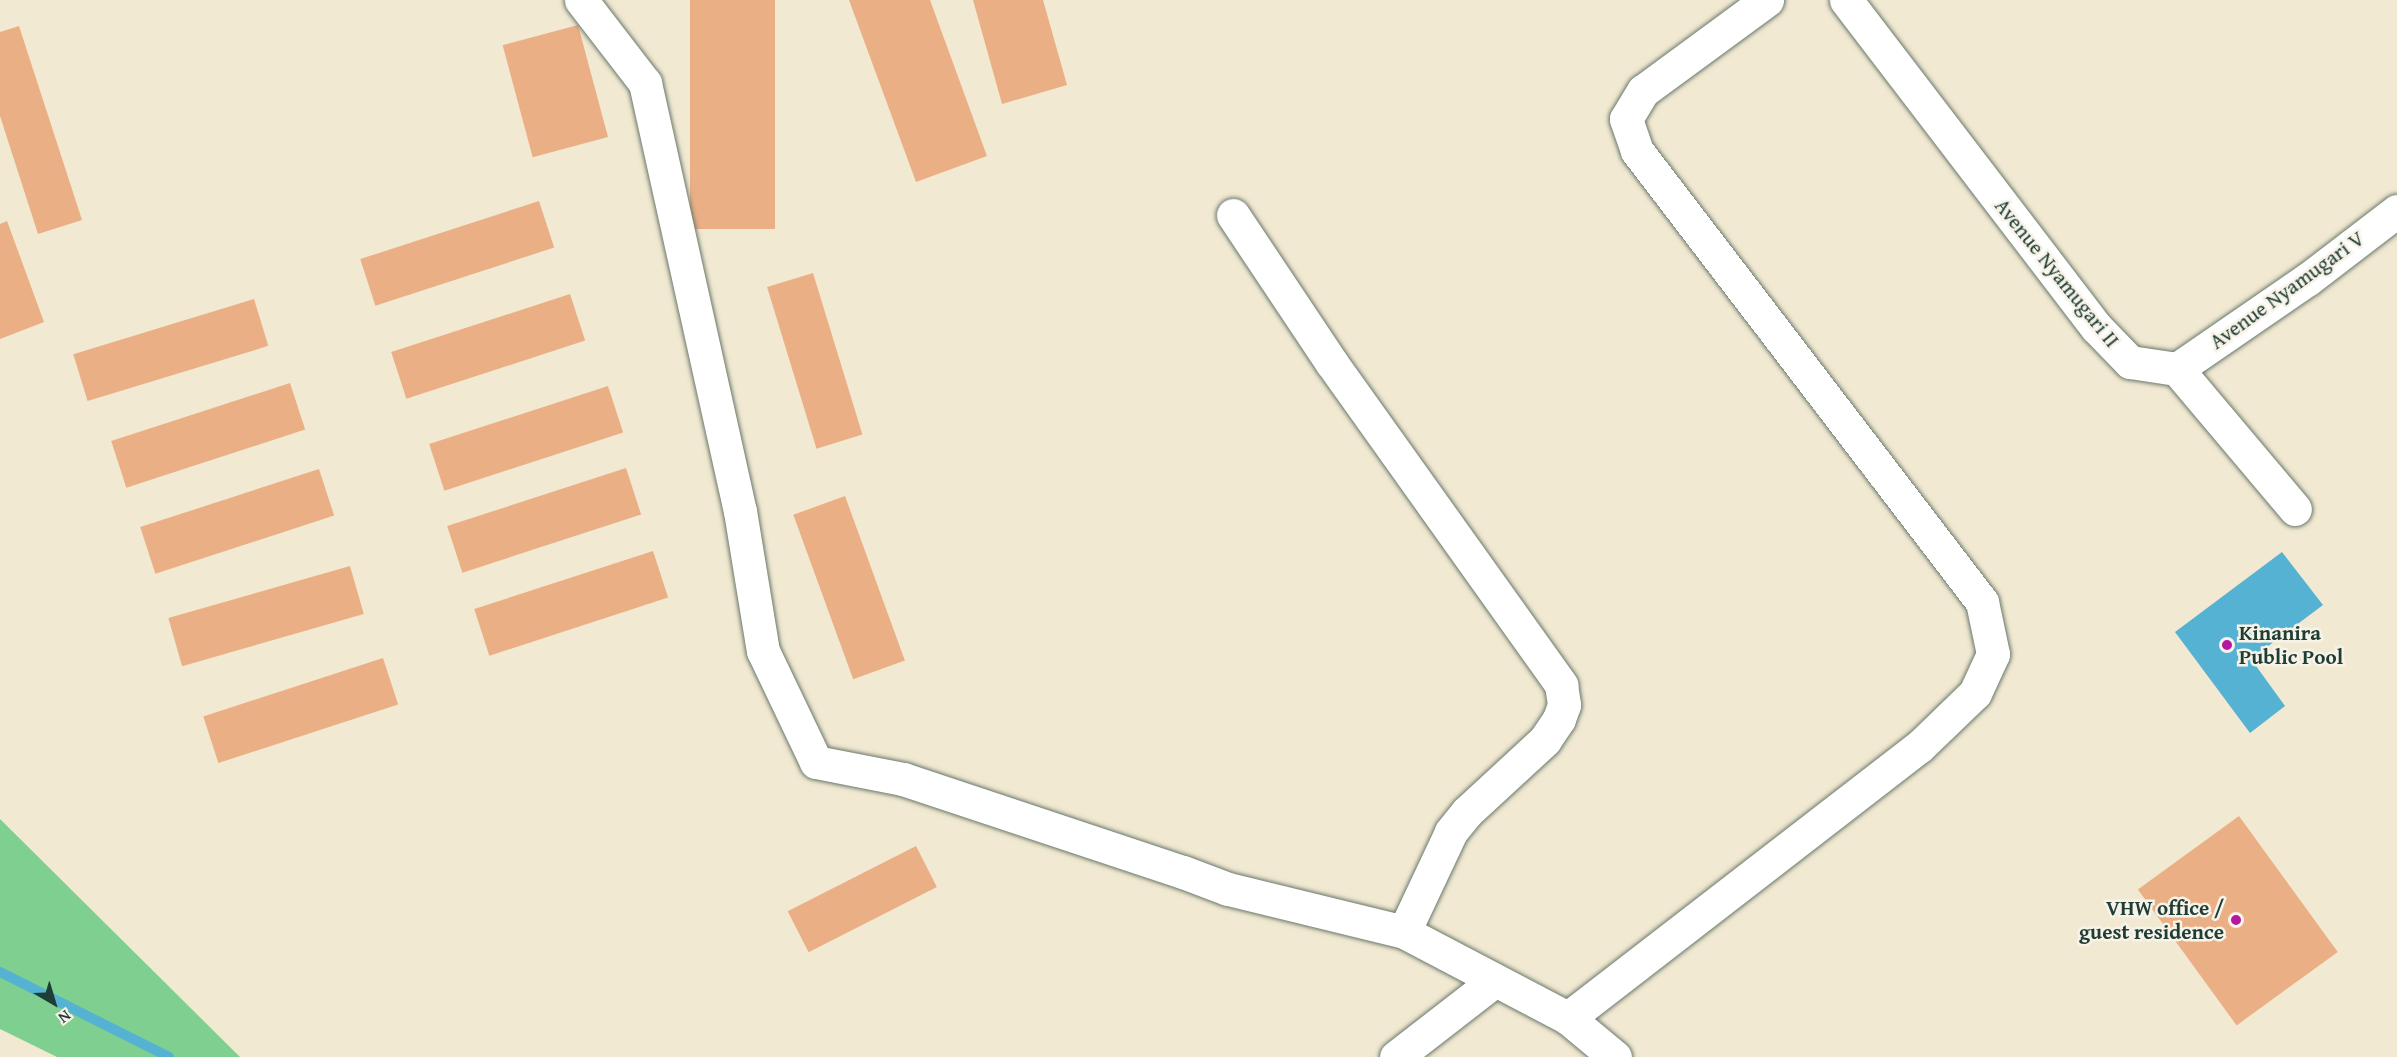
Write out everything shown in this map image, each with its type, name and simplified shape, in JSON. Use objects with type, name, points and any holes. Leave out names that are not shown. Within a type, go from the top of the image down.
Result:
[{"type":"street","points":[[581,0],[645,83],[740,511],[764,651],[816,762],[903,779],[1183,872],[1228,890],[1404,932],[1568,1018],[1615,1057]]},
{"type":"street","points":[[1568,1018],[1919,747],[1975,693],[1993,654],[1982,602],[1637,151],[1626,119],[1643,91],[1767,0]]},
{"type":"street","name":"Avenue Nyamugari II","points":[[1846,0],[2096,327],[2130,362],[2176,369]]},
{"type":"street","name":"Avenue Nyamugari V","points":[[2176,369],[2308,279],[2397,211]]},
{"type":"street","points":[[1233,215],[1331,362],[1561,685],[1564,705],[1559,719],[1545,740],[1467,812],[1451,832],[1404,932]]},
{"type":"street","points":[[2176,369],[2295,509]]},
{"type":"street","points":[[1396,1057],[1494,981]]},
{"type":"green space","points":[[0,819],[240,1057],[57,1057],[0,1029]]},
{"type":"water","name":"Kinanira Public Pool","points":[[2282,552],[2323,605],[2251,659],[2285,706],[2250,733],[2175,632]]},
{"type":"building","points":[[690,0],[775,0],[775,229],[690,229]]},
{"type":"building","points":[[849,0],[930,0],[987,156],[916,182]]},
{"type":"building","points":[[973,0],[1043,0],[1067,85],[1002,104]]},
{"type":"building","points":[[578,25],[608,137],[533,157],[503,45]]},
{"type":"building","points":[[19,26],[82,220],[38,234],[0,116],[0,32]]},
{"type":"building","points":[[539,201],[554,248],[375,306],[360,259]]},
{"type":"building","points":[[7,221],[44,322],[0,339],[0,224]]},
{"type":"building","points":[[813,273],[862,435],[817,449],[767,287]]},
{"type":"building","points":[[570,294],[585,341],[406,399],[391,352]]},
{"type":"building","points":[[254,299],[268,346],[88,401],[73,354]]},
{"type":"building","points":[[290,383],[305,430],[126,488],[111,441]]},
{"type":"building","points":[[608,386],[623,433],[444,491],[429,444]]},
{"type":"building","points":[[626,468],[641,515],[462,573],[447,526]]},
{"type":"building","points":[[319,469],[334,516],[155,574],[140,527]]},
{"type":"building","points":[[845,496],[905,660],[853,679],[793,515]]},
{"type":"building","points":[[653,551],[668,598],[489,656],[474,609]]},
{"type":"building","points":[[350,566],[364,614],[182,666],[168,618]]},
{"type":"building","points":[[383,658],[398,705],[218,763],[203,716]]},
{"type":"building","name":"VHW office / guest residence","points":[[2239,816],[2338,952],[2237,1025],[2138,889]]},
{"type":"building","points":[[916,846],[937,887],[809,952],[788,911]]},
{"type":"waterway","points":[[0,972],[169,1057]]},
{"type":"place","name":"Kinanira Public Pool","points":[[2227,645]]},
{"type":"place","name":"VHW office / guest residence","points":[[2236,920]]}]
